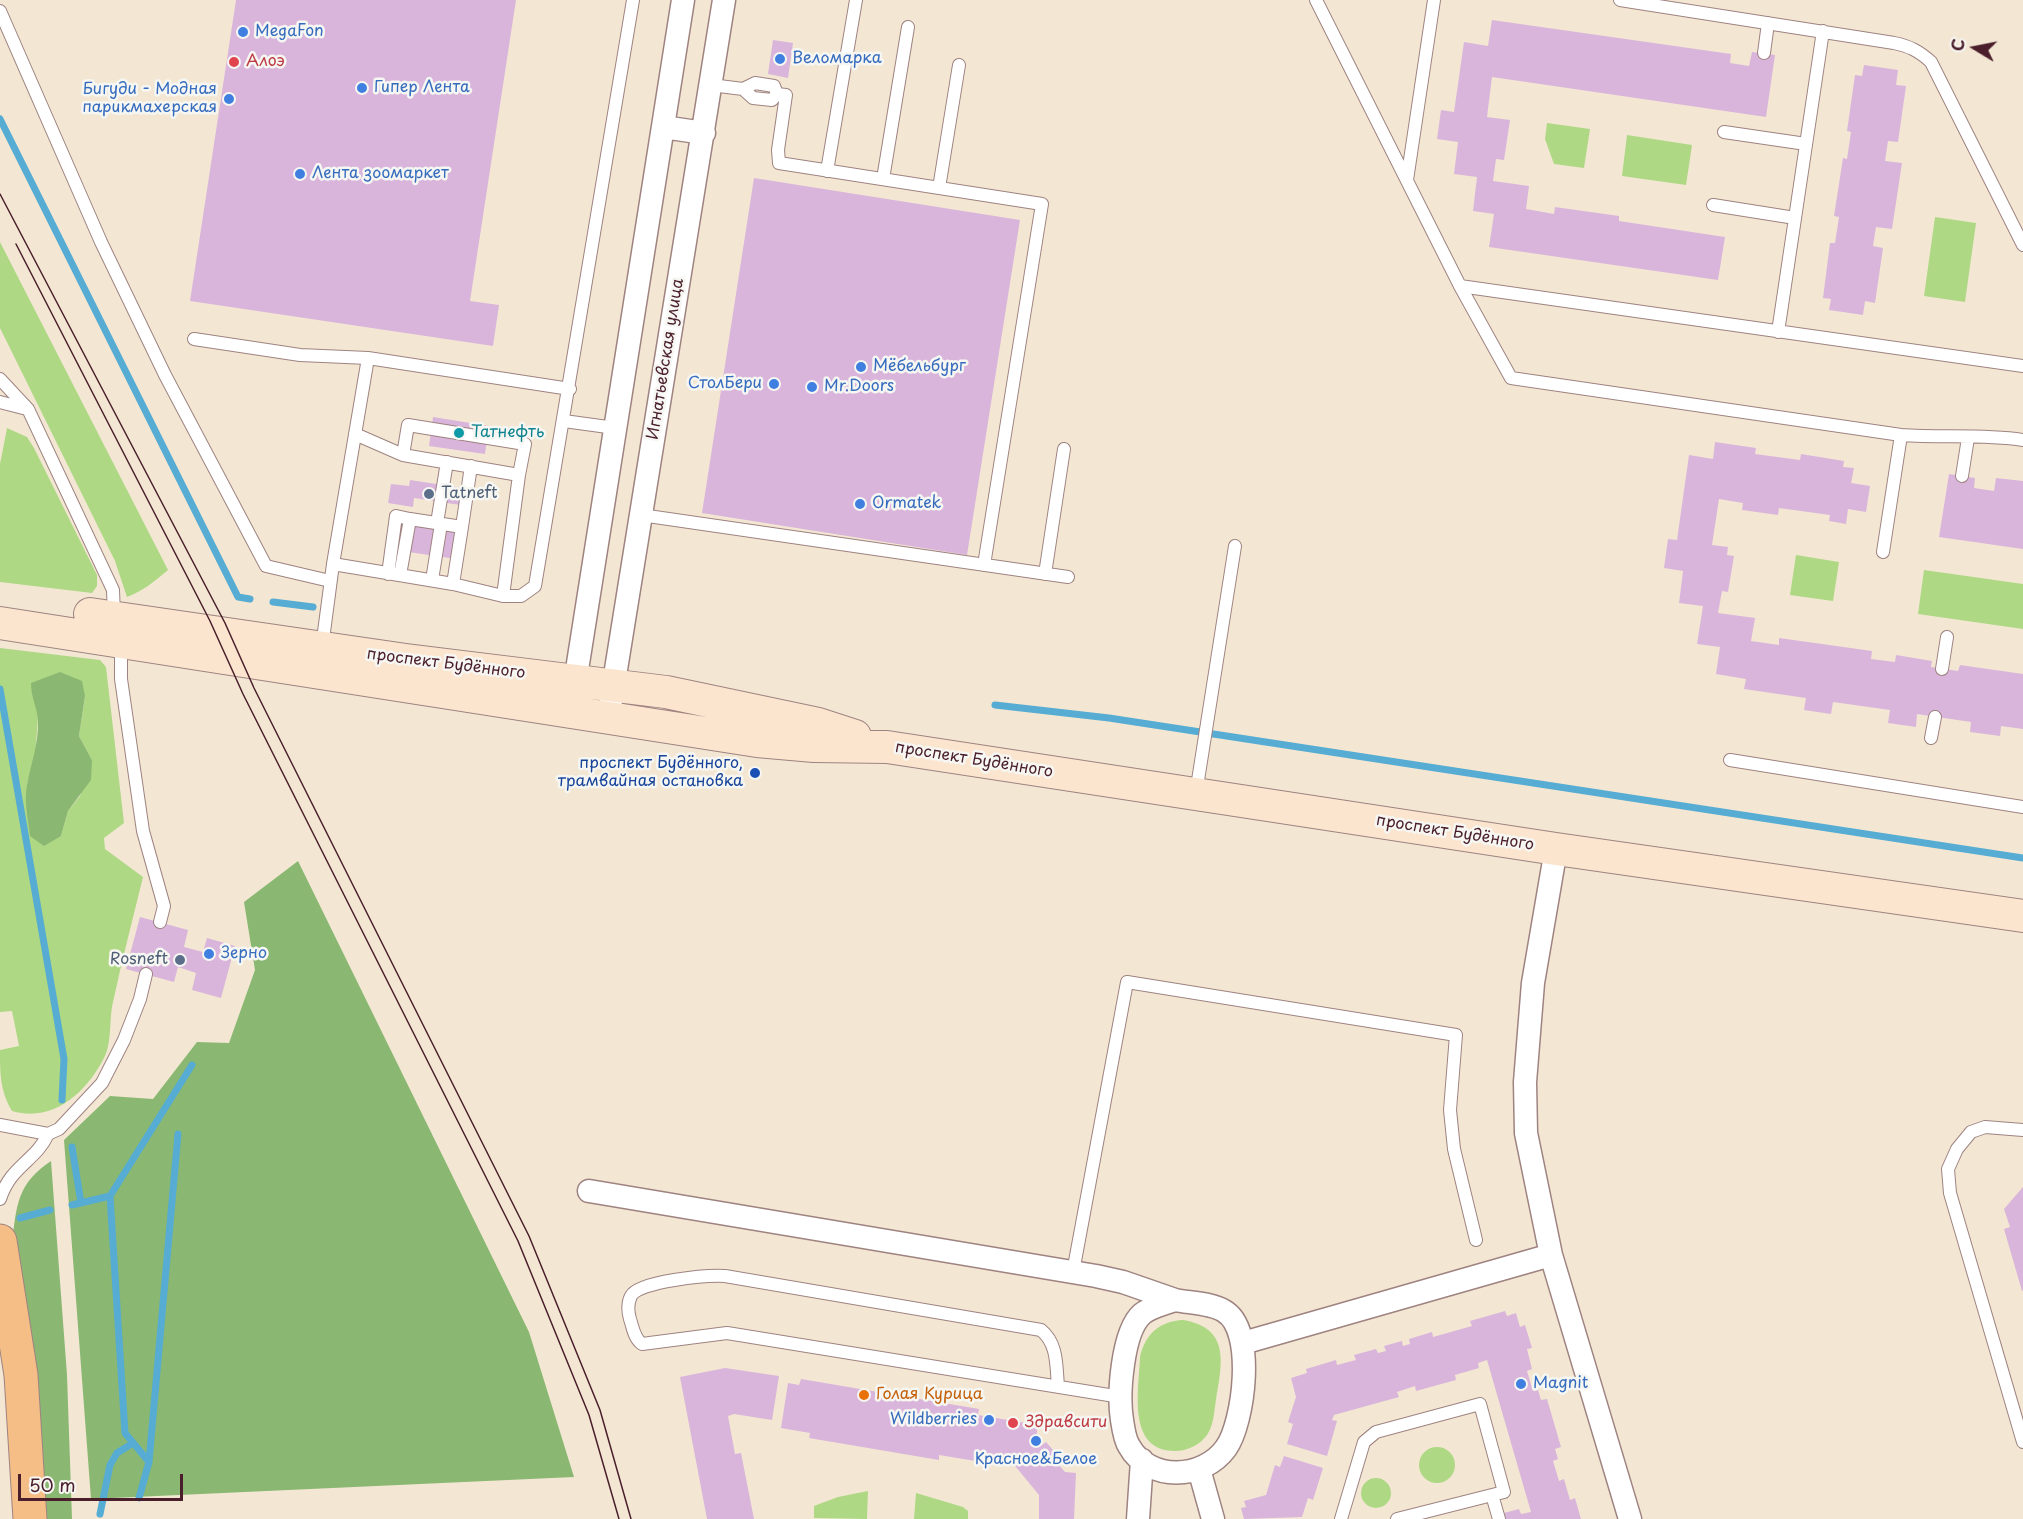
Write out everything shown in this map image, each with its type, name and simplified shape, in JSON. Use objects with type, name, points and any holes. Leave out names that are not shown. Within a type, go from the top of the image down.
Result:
[{"type":"main road","name":"проспект Будённого","points":[[0,602],[118,630],[571,713],[757,741],[814,746],[887,747],[1556,849],[2023,916]]},
{"type":"main road","name":"проспект Будённого","points":[[0,623],[322,646],[406,660],[666,692],[818,724],[887,747]]},
{"type":"main road","points":[[0,1241],[21,1375],[30,1519]]},
{"type":"main road","points":[[0,1398],[7,1519]]},
{"type":"street","points":[[571,713],[683,0]]},
{"type":"street","name":"Игнатьевская улица","points":[[608,718],[724,0]]},
{"type":"street","points":[[663,127],[704,133]]},
{"type":"street","points":[[1556,849],[1533,983],[1525,1082],[1526,1133],[1551,1255],[1630,1519]]},
{"type":"street","points":[[589,1191],[1072,1272],[1123,1282],[1175,1300],[1224,1311],[1234,1321],[1243,1343],[1244,1371],[1236,1421],[1226,1448],[1199,1469],[1168,1473],[1142,1460],[1128,1446],[1122,1419],[1121,1397],[1125,1355],[1131,1331],[1141,1315],[1175,1300]]},
{"type":"street","points":[[1243,1343],[1551,1255]]},
{"type":"street","points":[[1138,1519],[1142,1460]]},
{"type":"street","points":[[1199,1469],[1213,1519]]},
{"type":"lane","points":[[333,564],[432,580],[503,596],[521,596],[535,586],[570,389],[633,0]]},
{"type":"lane","points":[[827,171],[856,0]]},
{"type":"lane","points":[[1316,0],[1460,286],[1511,378],[1901,435],[1968,438],[1998,436],[2023,440]]},
{"type":"lane","points":[[1407,180],[1434,0]]},
{"type":"lane","points":[[1620,0],[1909,46],[1930,62],[2023,245]]},
{"type":"lane","points":[[0,11],[101,242],[165,375],[266,566],[330,581]]},
{"type":"lane","points":[[1764,53],[1768,24]]},
{"type":"lane","points":[[883,179],[908,27]]},
{"type":"lane","points":[[1778,332],[1823,31]]},
{"type":"lane","points":[[939,188],[959,65]]},
{"type":"lane","points":[[711,85],[743,89],[755,84],[774,86],[777,94],[786,95],[778,150],[779,163],[1042,204],[984,565]]},
{"type":"lane","points":[[1724,132],[1806,144]]},
{"type":"lane","points":[[1713,205],[1796,218]]},
{"type":"lane","points":[[1460,286],[2023,366]]},
{"type":"lane","points":[[194,339],[300,355],[368,358],[570,389]]},
{"type":"lane","points":[[322,646],[330,581],[368,358]]},
{"type":"lane","points":[[0,380],[28,409],[113,590],[121,679],[143,831],[164,906],[160,922]]},
{"type":"lane","points":[[0,402],[28,409]]},
{"type":"lane","points":[[564,421],[615,428]]},
{"type":"lane","points":[[403,455],[408,425],[525,444],[503,596]]},
{"type":"lane","points":[[355,434],[403,455],[519,475]]},
{"type":"lane","points":[[1883,552],[1901,435]]},
{"type":"lane","points":[[1962,476],[1968,438]]},
{"type":"lane","points":[[1045,574],[1064,449]]},
{"type":"lane","points":[[432,580],[447,462]]},
{"type":"lane","points":[[453,584],[471,466]]},
{"type":"lane","points":[[640,515],[1068,577]]},
{"type":"lane","points":[[394,575],[396,516],[462,527]]},
{"type":"lane","points":[[1196,794],[1235,546]]},
{"type":"lane","points":[[1942,669],[1947,637]]},
{"type":"lane","points":[[1931,738],[1935,717]]},
{"type":"lane","points":[[1730,760],[2023,807]]},
{"type":"lane","points":[[0,1125],[48,1134],[59,1129],[102,1083],[124,1040],[140,999],[146,974]]},
{"type":"lane","points":[[1072,1272],[1127,982],[1456,1035],[1450,1110],[1452,1139],[1464,1199],[1476,1240]]},
{"type":"lane","points":[[2023,1130],[1985,1127],[1971,1132],[1958,1149],[1948,1169],[1950,1193],[2023,1442]]},
{"type":"lane","points":[[0,1199],[11,1174],[43,1144],[48,1134]]},
{"type":"lane","points":[[1058,1386],[1054,1348],[1049,1337],[1041,1329],[725,1276],[692,1277],[640,1288],[631,1295],[628,1304],[635,1337],[642,1344],[727,1333],[1121,1397]]},
{"type":"lane","points":[[1341,1519],[1364,1442],[1376,1432],[1480,1404],[1504,1492],[1397,1519]]},
{"type":"lane","points":[[1492,1495],[1499,1519]]},
{"type":"green space","points":[[1547,123],[1590,129],[1584,168],[1554,164],[1545,139]]},
{"type":"green space","points":[[1627,135],[1692,145],[1686,185],[1622,176]]},
{"type":"green space","points":[[1935,217],[1976,223],[1965,302],[1924,296]]},
{"type":"green space","points":[[0,242],[168,570],[144,589],[127,597],[115,561],[0,328]]},
{"type":"green space","points":[[7,428],[27,437],[34,448],[97,575],[97,586],[92,593],[0,582],[0,464]]},
{"type":"green space","points":[[1796,555],[1839,562],[1833,601],[1790,595]]},
{"type":"green space","points":[[1924,570],[2023,584],[2023,629],[1918,614]]},
{"type":"green space","points":[[0,648],[100,660],[106,667],[124,823],[104,838],[105,849],[143,877],[113,1002],[109,1043],[105,1056],[89,1081],[68,1102],[42,1113],[27,1114],[12,1111],[3,1089],[0,1050],[19,1046],[12,1011],[0,1012]],"holes":[[[85,696],[79,736],[92,760],[80,796],[68,811],[61,836],[27,784],[35,757],[38,718]]]},
{"type":"green space","points":[[60,672],[82,681],[85,696],[79,736],[92,760],[91,780],[68,811],[61,836],[44,846],[30,836],[26,804],[26,791],[38,728],[31,683]]},
{"type":"green space","points":[[298,861],[529,1332],[574,1477],[91,1499],[64,1140],[110,1096],[153,1099],[197,1042],[229,1043],[255,970],[244,902]]},
{"type":"green space","points":[[51,1161],[67,1375],[72,1519],[43,1519],[12,1242],[15,1217],[25,1187],[31,1178]]},
{"type":"green space","points":[[1183,1320],[1198,1324],[1209,1331],[1216,1339],[1221,1361],[1209,1431],[1204,1439],[1189,1449],[1175,1451],[1159,1448],[1149,1441],[1142,1429],[1139,1416],[1138,1385],[1140,1357],[1150,1335],[1167,1323]]},
{"type":"green space","points":[[1437,1447],[1450,1452],[1455,1465],[1450,1478],[1437,1483],[1424,1478],[1419,1465],[1424,1452]]},
{"type":"green space","points":[[1376,1478],[1386,1483],[1391,1493],[1386,1503],[1376,1508],[1366,1503],[1361,1493],[1366,1483]]},
{"type":"green space","points":[[868,1491],[867,1519],[814,1518],[814,1506],[838,1497]]},
{"type":"green space","points":[[916,1493],[963,1507],[968,1511],[968,1519],[914,1519]]},
{"type":"building","name":"Гипер Лента","points":[[236,0],[516,0],[470,301],[499,305],[493,346],[190,301]]},
{"type":"building","points":[[1492,20],[1731,54],[1730,63],[1749,66],[1752,52],[1775,55],[1766,117],[1492,77],[1487,117],[1510,120],[1504,160],[1496,159],[1493,181],[1529,186],[1526,209],[1554,214],[1555,207],[1619,216],[1619,221],[1725,237],[1718,280],[1489,247],[1494,214],[1473,211],[1477,177],[1454,174],[1458,142],[1437,139],[1441,110],[1454,112],[1464,42],[1488,46]]},
{"type":"building","points":[[773,40],[793,43],[788,78],[768,74]]},
{"type":"building","points":[[1864,65],[1898,70],[1896,85],[1906,86],[1898,142],[1888,141],[1885,161],[1902,163],[1892,229],[1876,227],[1873,246],[1883,248],[1875,303],[1865,301],[1863,315],[1829,310],[1831,299],[1823,298],[1830,243],[1835,243],[1839,217],[1834,216],[1843,158],[1847,159],[1851,132],[1847,131],[1855,75],[1862,76]]},
{"type":"building","name":"Мёбельбург","points":[[754,178],[1020,220],[967,555],[702,513]]},
{"type":"building","name":"Татнефть","points":[[433,417],[489,426],[485,454],[429,446]]},
{"type":"building","points":[[1715,442],[1756,448],[1755,454],[1800,460],[1801,454],[1844,461],[1843,467],[1854,468],[1851,483],[1870,486],[1866,512],[1848,509],[1846,524],[1829,521],[1830,515],[1779,508],[1778,515],[1742,510],[1743,503],[1719,499],[1712,545],[1728,547],[1727,555],[1734,556],[1728,592],[1722,591],[1718,613],[1755,618],[1751,641],[1779,645],[1779,638],[1872,651],[1871,659],[1895,662],[1896,655],[1932,661],[1931,667],[1958,671],[1960,665],[2023,674],[2023,729],[2001,726],[2000,736],[1970,732],[1971,722],[1917,714],[1916,727],[1888,723],[1890,710],[1833,702],[1831,714],[1804,710],[1806,698],[1744,689],[1746,679],[1716,674],[1720,647],[1697,644],[1703,606],[1679,603],[1683,571],[1664,568],[1668,539],[1677,540],[1689,455],[1713,459]]},
{"type":"building","points":[[1949,474],[1975,478],[1974,488],[1994,491],[1996,478],[2023,481],[2023,549],[1939,537]]},
{"type":"building","name":"Tatneft","points":[[410,480],[469,489],[467,506],[414,498],[413,507],[388,503],[391,484],[409,486]]},
{"type":"building","points":[[392,522],[460,532],[456,559],[388,549]]},
{"type":"building","name":"Rosneft","points":[[140,917],[188,930],[184,947],[203,952],[207,938],[235,946],[221,998],[192,990],[196,973],[178,967],[174,982],[126,969]]},
{"type":"building","points":[[2023,1187],[2022,1291],[2004,1229],[2010,1227],[2004,1209]]},
{"type":"building","points":[[1505,1311],[1507,1316],[1516,1313],[1520,1327],[1525,1325],[1532,1348],[1527,1349],[1532,1369],[1527,1371],[1533,1391],[1538,1390],[1541,1400],[1547,1399],[1561,1447],[1555,1449],[1558,1459],[1553,1461],[1559,1481],[1564,1479],[1570,1500],[1575,1498],[1581,1519],[1506,1519],[1504,1513],[1519,1509],[1521,1514],[1531,1512],[1487,1360],[1478,1363],[1479,1368],[1455,1375],[1456,1380],[1416,1391],[1415,1386],[1397,1392],[1399,1397],[1334,1415],[1332,1420],[1337,1421],[1327,1456],[1287,1444],[1293,1424],[1288,1422],[1296,1397],[1291,1378],[1307,1373],[1306,1369],[1336,1360],[1337,1365],[1356,1360],[1354,1355],[1376,1349],[1378,1353],[1386,1351],[1384,1346],[1402,1341],[1403,1346],[1410,1344],[1409,1339],[1432,1332],[1433,1337],[1472,1326],[1470,1321]]},
{"type":"building","points":[[725,1368],[779,1376],[772,1420],[734,1414],[728,1416],[735,1454],[741,1453],[754,1519],[707,1519],[680,1377]]},
{"type":"building","points":[[801,1379],[979,1409],[978,1415],[1038,1425],[1036,1438],[1042,1445],[1046,1442],[1061,1459],[1057,1463],[1065,1472],[1076,1473],[1074,1519],[1039,1519],[1039,1495],[1011,1461],[1001,1459],[1000,1465],[939,1455],[939,1460],[809,1438],[810,1433],[781,1428],[788,1383],[799,1385]]},
{"type":"building","points":[[1284,1456],[1323,1468],[1313,1500],[1308,1498],[1302,1517],[1244,1519],[1241,1508],[1246,1507],[1244,1501],[1266,1495],[1275,1465],[1280,1467]]},
{"type":"waterway","points":[[0,119],[238,597],[250,599]]},
{"type":"waterway","points":[[273,602],[313,607]]},
{"type":"waterway","points":[[0,689],[64,1059],[62,1100]]},
{"type":"waterway","points":[[995,705],[1109,718],[2023,858]]},
{"type":"waterway","points":[[72,1205],[110,1196],[192,1065]]},
{"type":"waterway","points":[[139,1498],[149,1462],[178,1134]]},
{"type":"waterway","points":[[72,1147],[81,1203]]},
{"type":"waterway","points":[[110,1196],[125,1433],[149,1462]]},
{"type":"waterway","points":[[20,1218],[50,1210]]},
{"type":"waterway","points":[[100,1514],[110,1465],[117,1453],[133,1443]]},
{"type":"tram line","points":[[0,194],[225,623],[254,688],[529,1236],[600,1410],[631,1519]]},
{"type":"tram line","points":[[16,244],[210,621],[243,694],[518,1241],[589,1415],[619,1519]]},
{"type":"place","name":"MegaFon","points":[[243,32]]},
{"type":"place","name":"Веломарка","points":[[780,59]]},
{"type":"place","name":"Алоэ","points":[[234,62]]},
{"type":"place","name":"Гипер Лента","points":[[362,88]]},
{"type":"place","name":"Бигуди - Модная парикмахерская","points":[[229,99]]},
{"type":"place","name":"Лента зоомаркет","points":[[300,174]]},
{"type":"place","name":"Мёбельбург","points":[[861,367]]},
{"type":"place","name":"СтолБери","points":[[774,384]]},
{"type":"place","name":"Mr.Doors","points":[[812,387]]},
{"type":"place","name":"Татнефть","points":[[459,433]]},
{"type":"place","name":"Tatneft","points":[[429,494]]},
{"type":"place","name":"Ormatek","points":[[860,504]]},
{"type":"place","name":"проспект Будённого, трамвайная остановка","points":[[755,773]]},
{"type":"place","name":"Зерно","points":[[209,954]]},
{"type":"place","name":"Rosneft","points":[[180,960]]},
{"type":"place","name":"Magnit","points":[[1521,1384]]},
{"type":"place","name":"Голая Курица","points":[[864,1395]]},
{"type":"place","name":"Wildberries","points":[[989,1420]]},
{"type":"place","name":"Здравсити","points":[[1013,1423]]},
{"type":"place","name":"Красное&Белое","points":[[1036,1441]]}]
